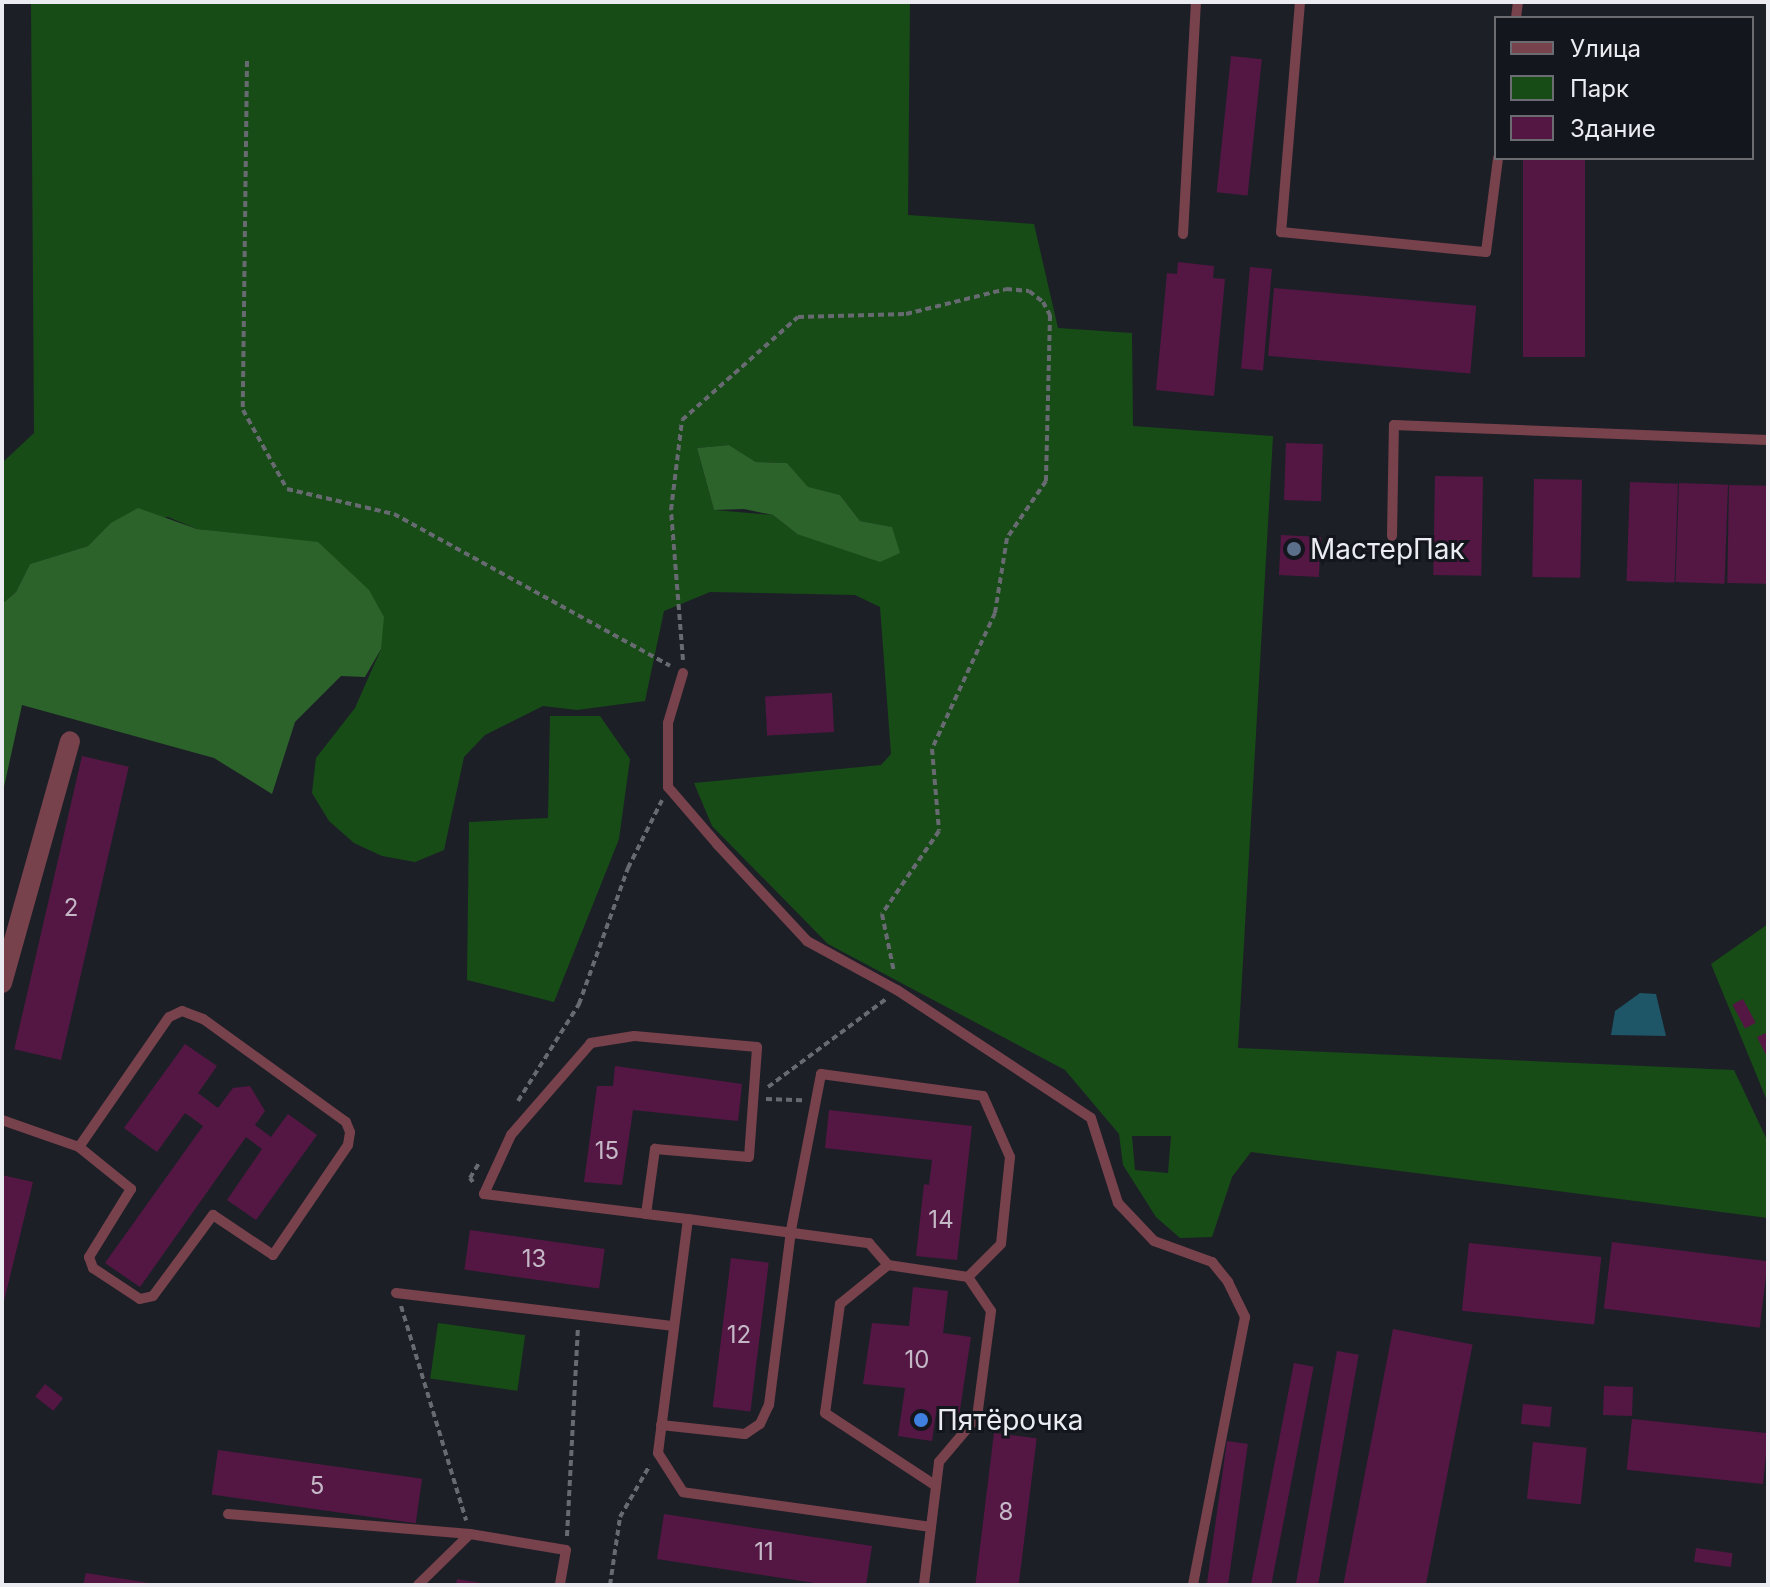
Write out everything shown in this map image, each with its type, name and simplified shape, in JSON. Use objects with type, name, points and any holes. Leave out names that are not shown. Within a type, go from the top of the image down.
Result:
[{"type":"street","points":[[2,983],[70,741]]},
{"type":"lane","points":[[1183,234],[1196,2]]},
{"type":"lane","points":[[1300,2],[1281,232],[1486,252],[1498,160]]},
{"type":"lane","points":[[1392,536],[1394,425],[1768,440]]},
{"type":"lane","points":[[683,673],[668,723],[668,787],[807,941],[897,990],[1091,1118],[1118,1203],[1154,1241],[1212,1262],[1228,1282],[1245,1317],[1193,1585]]},
{"type":"lane","points":[[2,1120],[79,1147],[131,1189],[89,1257],[93,1268],[140,1299],[153,1296],[213,1215],[273,1255],[348,1145],[350,1132],[346,1122],[216,1029],[182,1011],[169,1017],[79,1147]]},
{"type":"lane","points":[[646,1214],[655,1149],[749,1157],[757,1047],[634,1036],[591,1043],[511,1135],[484,1194],[646,1214],[688,1219],[791,1230],[869,1243],[888,1265],[968,1277],[991,1311],[977,1417],[939,1462],[924,1585]]},
{"type":"lane","points":[[661,1425],[745,1434],[760,1424],[769,1405],[791,1230],[821,1074],[983,1096],[1010,1157],[1001,1244],[968,1277]]},
{"type":"lane","points":[[688,1219],[658,1453],[683,1492],[931,1527]]},
{"type":"lane","points":[[888,1265],[840,1304],[825,1413],[936,1486]]},
{"type":"lane","points":[[396,1293],[674,1326]]},
{"type":"lane","points":[[228,1514],[470,1534],[566,1550],[560,1585]]},
{"type":"lane","points":[[418,1585],[470,1534]]},
{"type":"path","points":[[247,61],[243,410],[287,489],[394,514],[683,673],[683,605],[671,510],[682,420],[798,317],[906,314],[1006,289],[1029,291],[1043,302],[1050,315],[1046,481],[1007,538],[995,613],[932,749],[939,831],[882,914],[897,990],[753,1098]]},
{"type":"path","points":[[512,1111],[579,1004],[628,868],[668,787]]},
{"type":"path","points":[[753,1098],[816,1101]]},
{"type":"path","points":[[484,1194],[470,1178],[487,1151]]},
{"type":"path","points":[[396,1293],[470,1534]]},
{"type":"path","points":[[566,1550],[578,1315]]},
{"type":"path","points":[[610,1585],[620,1517],[658,1453]]},
{"type":"green space","points":[[31,2],[910,2],[908,215],[1034,224],[1058,328],[1132,333],[1133,426],[1273,436],[1238,1048],[1734,1070],[1768,1142],[1768,1218],[1251,1152],[1232,1177],[1212,1237],[1180,1238],[1156,1217],[1123,1165],[1119,1134],[1065,1070],[828,944],[712,826],[694,783],[881,765],[891,754],[880,607],[855,595],[710,592],[664,611],[645,701],[577,710],[543,706],[485,735],[464,757],[444,850],[415,862],[382,856],[354,843],[329,821],[312,793],[316,758],[355,708],[381,649],[318,543],[197,529],[168,517],[111,524],[88,546],[30,564],[16,592],[2,604],[2,463],[34,433]],"holes":[[[729,445],[756,462],[787,463],[808,488],[840,495],[860,521],[891,527],[797,534],[773,515],[714,510],[697,448]],[[1132,1136],[1171,1136],[1168,1173],[1135,1170]]]},
{"type":"green space","points":[[729,445],[756,462],[787,463],[808,487],[840,495],[860,521],[892,527],[900,553],[880,562],[797,534],[773,515],[744,509],[714,510],[697,448]]},
{"type":"green space","points":[[138,508],[197,529],[318,542],[369,590],[384,617],[381,649],[365,677],[341,676],[295,722],[272,794],[214,758],[22,705],[2,796],[2,604],[16,592],[30,564],[88,546],[111,523]]},
{"type":"green space","points":[[550,716],[600,716],[630,759],[619,839],[554,1002],[467,980],[469,822],[548,818]]},
{"type":"green space","points":[[1768,924],[1768,1103],[1711,964]]},
{"type":"green space","points":[[438,1323],[525,1335],[517,1391],[430,1378]]},
{"type":"water","points":[[1640,993],[1656,994],[1666,1036],[1611,1035],[1615,1011]]},
{"type":"building","points":[[1231,56],[1262,59],[1248,195],[1217,192]]},
{"type":"building","points":[[1523,160],[1585,160],[1585,357],[1523,357]]},
{"type":"building","points":[[1178,262],[1214,266],[1213,278],[1225,279],[1214,396],[1156,390],[1167,273],[1177,274]]},
{"type":"building","points":[[1250,267],[1272,269],[1263,371],[1241,369]]},
{"type":"building","points":[[1274,288],[1476,306],[1470,373],[1268,356]]},
{"type":"building","points":[[1286,443],[1323,444],[1321,501],[1284,500]]},
{"type":"building","points":[[1435,476],[1483,477],[1481,576],[1433,575]]},
{"type":"building","points":[[1534,479],[1582,480],[1580,578],[1532,577]]},
{"type":"building","points":[[1630,482],[1678,484],[1675,583],[1627,581]]},
{"type":"building","points":[[1679,483],[1728,485],[1725,584],[1676,582]]},
{"type":"building","points":[[1729,485],[1768,486],[1766,584],[1727,583]]},
{"type":"building","points":[[1281,535],[1321,537],[1319,577],[1279,575]]},
{"type":"building","points":[[832,693],[834,732],[767,735],[765,697]]},
{"type":"building","points":[[82,756],[129,767],[61,1060],[14,1049]]},
{"type":"building","points":[[1743,999],[1756,1023],[1745,1028],[1732,1005]]},
{"type":"building","points":[[1768,1032],[1768,1059],[1757,1037]]},
{"type":"building","points":[[185,1044],[217,1066],[198,1093],[218,1108],[233,1088],[250,1086],[265,1111],[255,1125],[271,1137],[288,1114],[317,1135],[256,1220],[227,1200],[262,1149],[246,1137],[140,1287],[105,1263],[203,1126],[185,1113],[157,1152],[124,1128]]},
{"type":"building","points":[[615,1066],[742,1084],[738,1121],[633,1110],[622,1185],[584,1182],[597,1086],[613,1086]]},
{"type":"building","points":[[829,1110],[972,1126],[957,1260],[916,1256],[924,1184],[929,1185],[932,1160],[825,1148]]},
{"type":"building","points":[[2,1175],[33,1182],[3,1305],[2,1305]]},
{"type":"building","points":[[470,1230],[605,1249],[599,1289],[464,1270]]},
{"type":"building","points":[[1612,1242],[1768,1261],[1760,1328],[1604,1309]]},
{"type":"building","points":[[1469,1243],[1601,1257],[1594,1325],[1462,1311]]},
{"type":"building","points":[[731,1258],[769,1263],[750,1412],[713,1407]]},
{"type":"building","points":[[913,1287],[948,1291],[943,1333],[971,1337],[959,1416],[936,1413],[932,1441],[898,1436],[905,1388],[863,1384],[872,1323],[909,1326]]},
{"type":"building","points":[[1393,1329],[1473,1344],[1426,1585],[1343,1585]]},
{"type":"building","points":[[1337,1351],[1359,1355],[1318,1585],[1296,1585]]},
{"type":"building","points":[[1294,1363],[1314,1367],[1271,1585],[1251,1585]]},
{"type":"building","points":[[45,1384],[63,1398],[53,1411],[35,1397]]},
{"type":"building","points":[[1604,1386],[1633,1387],[1632,1416],[1603,1415]]},
{"type":"building","points":[[1523,1404],[1552,1407],[1550,1427],[1521,1424]]},
{"type":"building","points":[[1632,1419],[1768,1433],[1763,1484],[1627,1470]]},
{"type":"building","points":[[994,1433],[1037,1438],[1019,1585],[975,1585]]},
{"type":"building","points":[[1227,1441],[1248,1444],[1228,1585],[1207,1585]]},
{"type":"building","points":[[1533,1442],[1587,1448],[1581,1504],[1527,1499]]},
{"type":"building","points":[[218,1450],[422,1479],[416,1523],[212,1495]]},
{"type":"building","points":[[664,1514],[872,1546],[866,1585],[828,1585],[657,1559]]},
{"type":"building","points":[[1696,1548],[1733,1553],[1731,1567],[1694,1562]]},
{"type":"building","points":[[86,1573],[149,1583],[149,1585],[83,1585]]},
{"type":"building","points":[[457,1579],[481,1583],[481,1585],[456,1585]]},
{"type":"place","name":"МастерПак","points":[[1294,549]]},
{"type":"place","name":"Пятёрочка","points":[[921,1420]]}]
